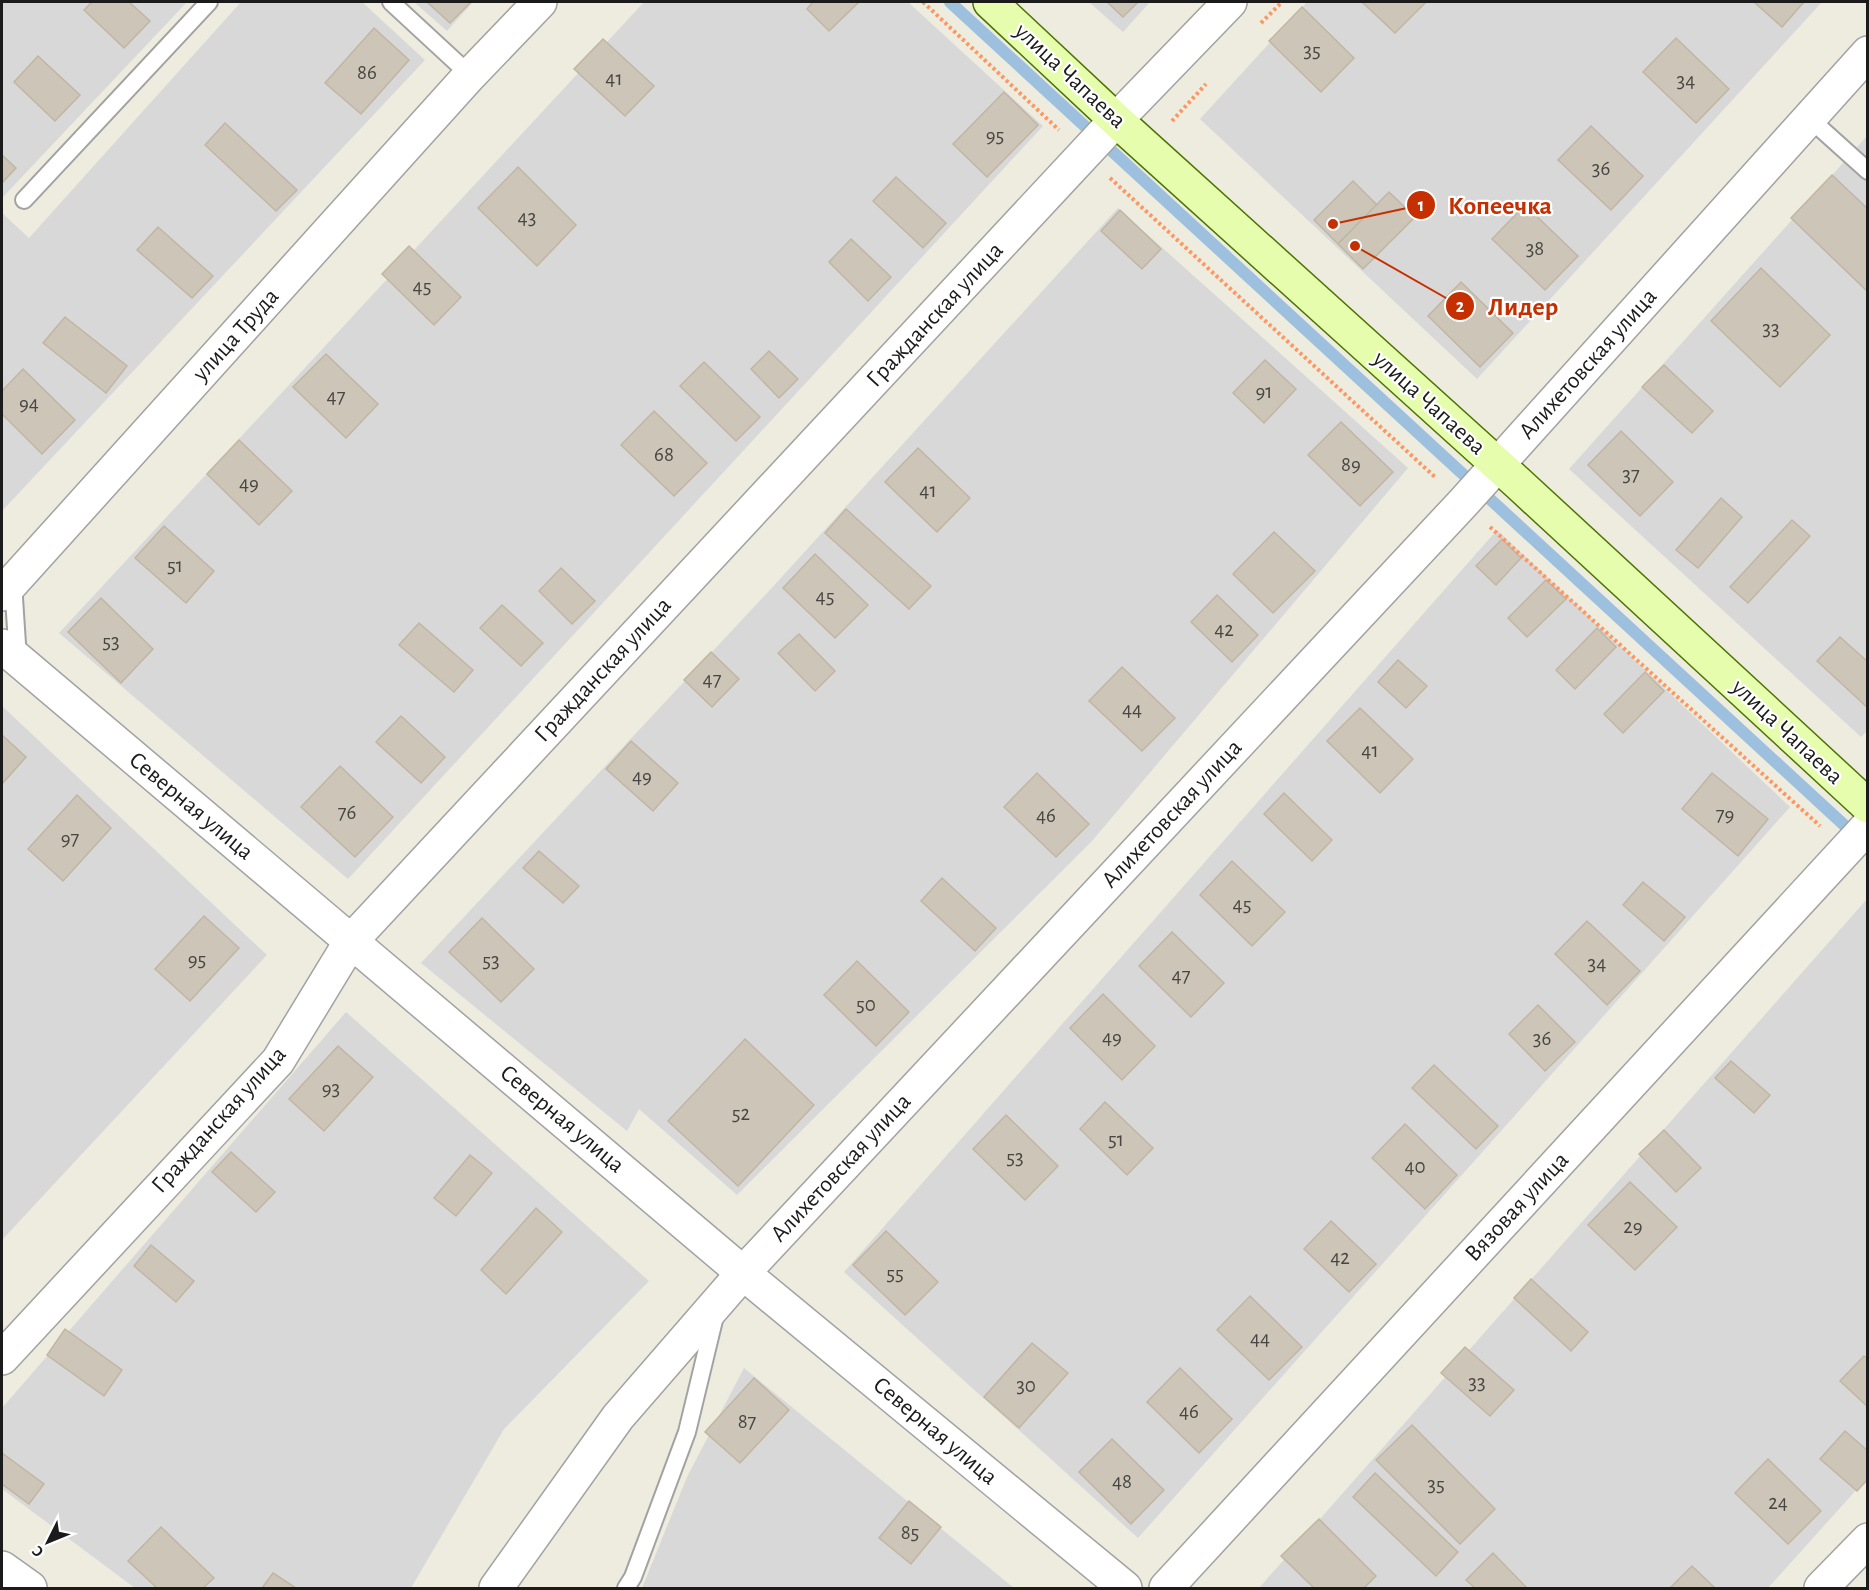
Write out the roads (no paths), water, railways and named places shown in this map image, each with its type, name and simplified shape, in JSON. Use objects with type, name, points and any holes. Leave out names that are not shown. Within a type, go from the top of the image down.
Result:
[{"type":"street","name":"улица Труда","points":[[7,588],[470,75],[540,2]]},
{"type":"street","name":"улица Чапаева","points":[[990,2],[1116,120],[1498,465],[1868,806]]},
{"type":"street","name":"Гражданская улица","points":[[2,1358],[278,1060],[351,941],[1084,154],[1230,2]]},
{"type":"street","name":"Алихетовская улица","points":[[496,1588],[618,1417],[743,1273],[1463,503],[1868,53]]},
{"type":"street","name":"Северная улица","points":[[10,653],[743,1273],[1125,1588]]},
{"type":"street","name":"Вязовая улица","points":[[1166,1588],[1857,838]]},
{"type":"street","points":[[1821,1588],[1868,1540]]},
{"type":"street","points":[[2,1568],[30,1588]]},
{"type":"lane","points":[[24,200],[209,2]]},
{"type":"lane","points":[[391,2],[470,75]]},
{"type":"lane","points":[[1809,118],[1868,171]]},
{"type":"lane","points":[[7,588],[10,653]]},
{"type":"lane","points":[[626,1588],[633,1577],[687,1432],[719,1301]]},
{"type":"waterway","points":[[950,2],[1856,836]]},
{"type":"place","name":"Копеечка","points":[[1333,224]]},
{"type":"place","name":"Лидер","points":[[1355,246]]}]
